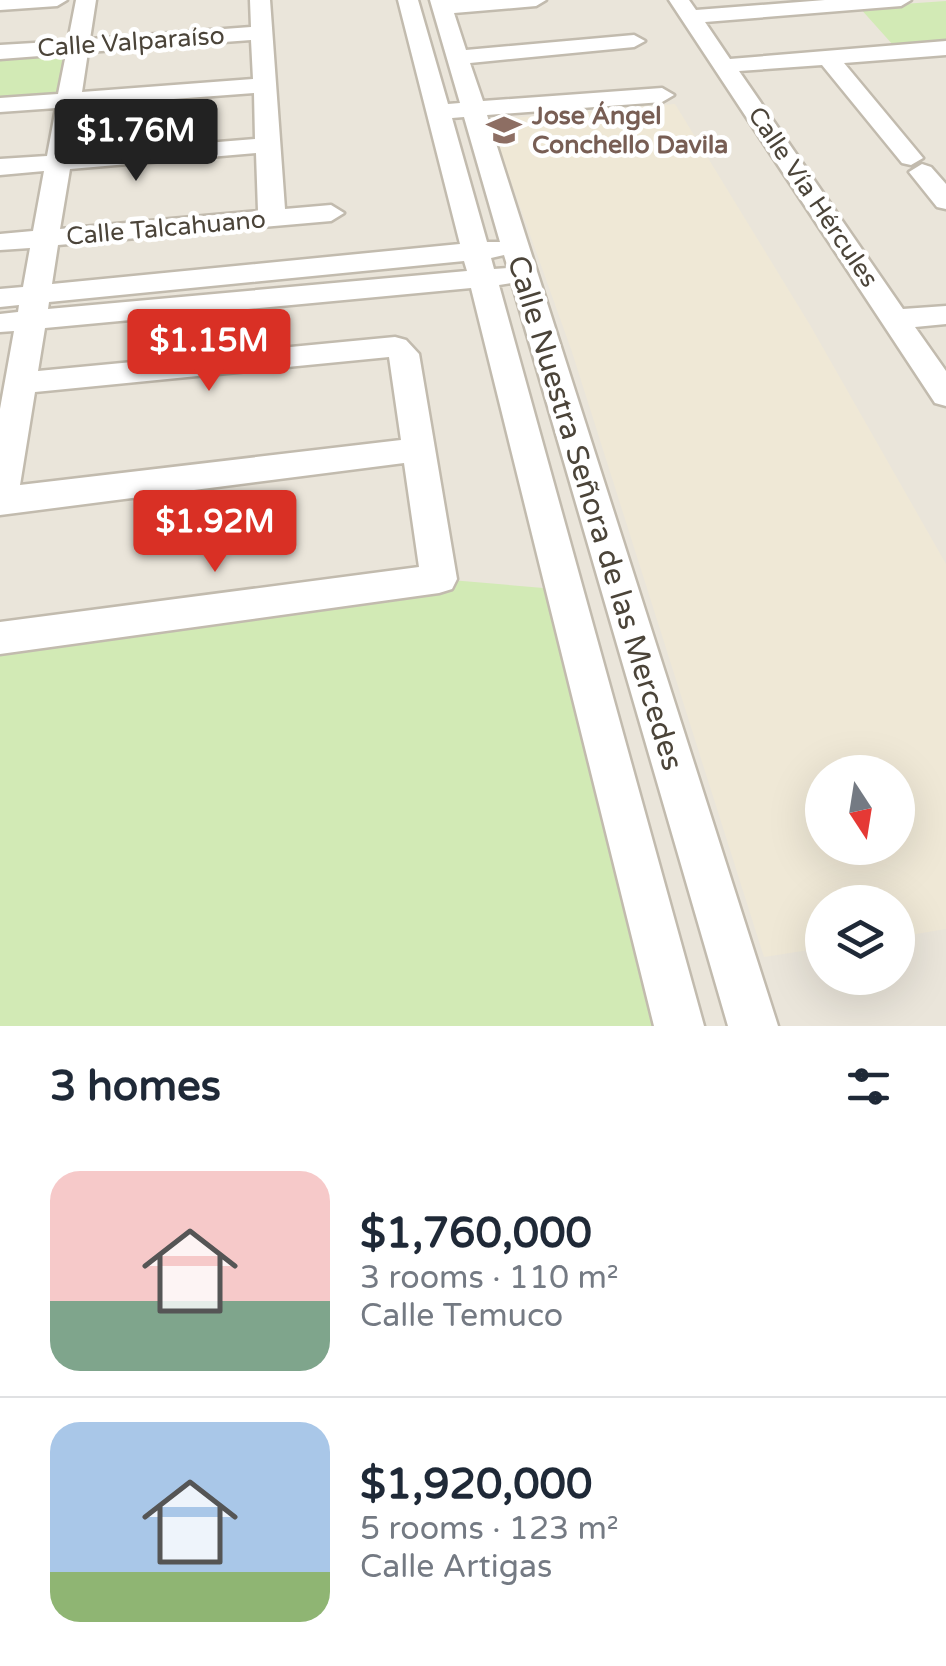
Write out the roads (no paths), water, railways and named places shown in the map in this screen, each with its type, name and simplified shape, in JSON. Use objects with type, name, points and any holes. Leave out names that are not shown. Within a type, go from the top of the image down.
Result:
[{"type":"street","points":[[0,4],[57,0]]},
{"type":"street","points":[[86,0],[48,238],[23,313],[20,383],[0,501],[416,450]]},
{"type":"street","points":[[260,0],[272,218]]},
{"type":"street","points":[[430,3],[536,0]]},
{"type":"street","points":[[685,8],[888,0]]},
{"type":"street","name":"Calle Nuestra Señora de las Mercedes","points":[[430,3],[459,57],[454,111],[517,260],[753,1026]]},
{"type":"street","name":"Calle Nuestra Señora de las Mercedes","points":[[430,3],[454,111],[475,251],[679,1026]]},
{"type":"street","name":"Calle Vía Hércules","points":[[685,8],[946,394]]},
{"type":"street","name":"Calle Valparaíso","points":[[0,52],[262,33]]},
{"type":"street","points":[[459,57],[634,40]]},
{"type":"street","points":[[724,66],[936,48],[946,70]]},
{"type":"street","points":[[828,58],[946,201]]},
{"type":"street","points":[[0,106],[265,85]]},
{"type":"street","points":[[454,111],[662,95]]},
{"type":"street","points":[[0,167],[268,145]]},
{"type":"street","name":"Calle Talcahuano","points":[[0,242],[331,213]]},
{"type":"street","points":[[408,287],[475,251]]},
{"type":"street","points":[[23,313],[414,257],[475,251],[517,260]]},
{"type":"street","points":[[0,298],[23,313],[408,287],[451,294],[494,320]]},
{"type":"street","points":[[895,319],[946,315]]},
{"type":"street","points":[[0,638],[438,579],[404,354],[395,347],[20,383]]},
{"type":"place","name":"Jose Ángel Conchello Davila","points":[[504,130]]}]
